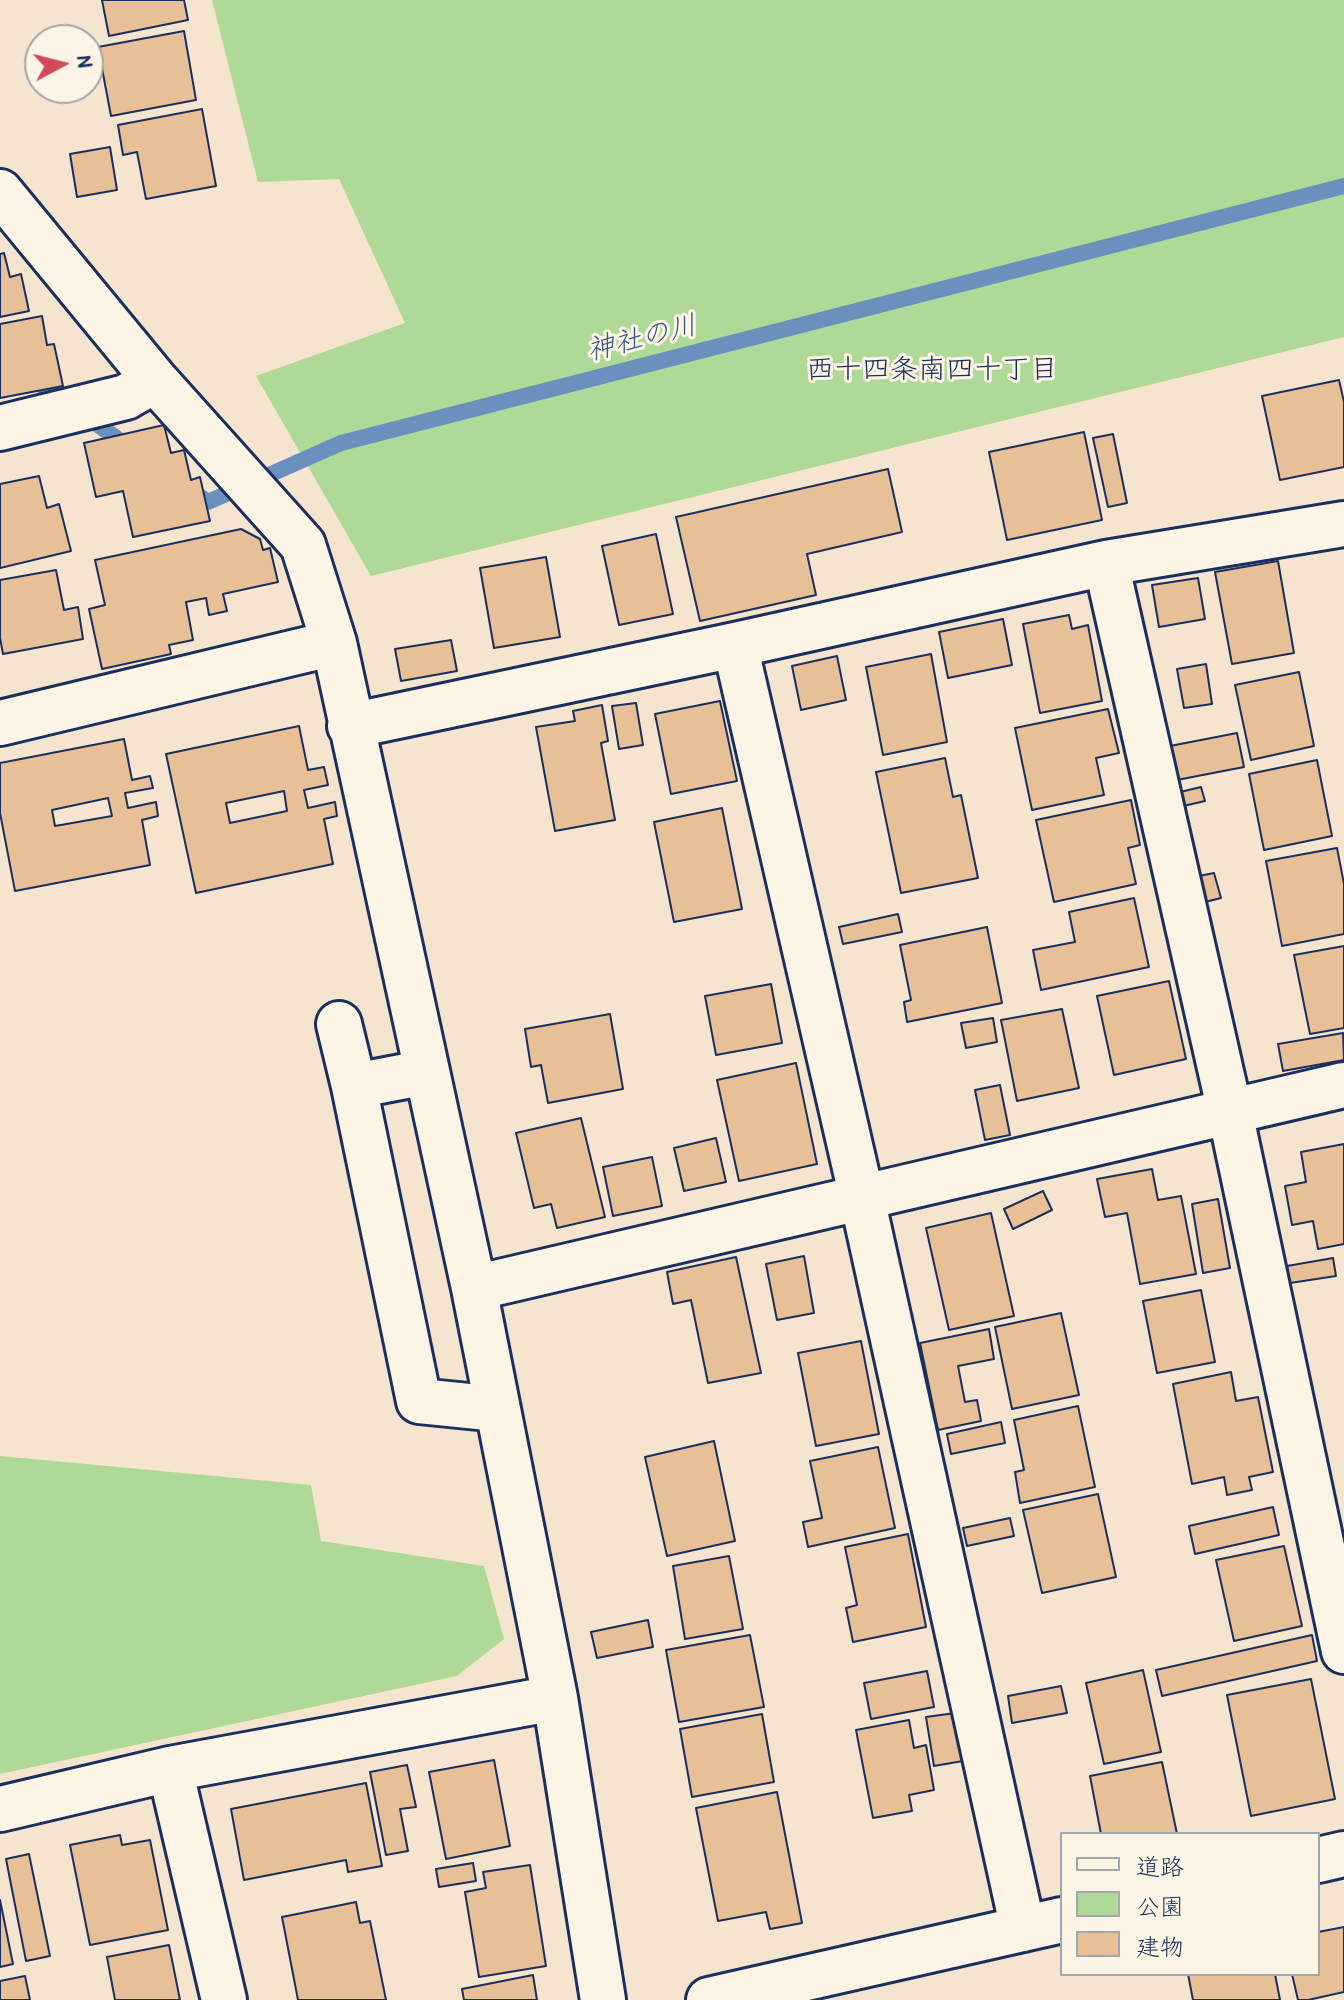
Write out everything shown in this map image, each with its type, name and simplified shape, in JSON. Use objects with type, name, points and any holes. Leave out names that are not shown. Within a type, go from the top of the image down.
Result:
[{"type":"street","points":[[0,192],[155,380],[303,545],[334,643],[474,1288],[555,1698],[603,2000]]},
{"type":"street","points":[[0,428],[126,397],[155,380]]},
{"type":"street","points":[[350,726],[1106,563],[1344,524]]},
{"type":"street","points":[[1106,563],[1230,1112],[1344,1651]]},
{"type":"street","points":[[0,723],[334,643]]},
{"type":"street","points":[[709,2000],[1043,1924],[862,1198],[735,645]]},
{"type":"street","points":[[339,1024],[419,1401],[498,1409]]},
{"type":"street","points":[[354,1086],[427,1072]]},
{"type":"street","points":[[474,1288],[1344,1085]]},
{"type":"street","points":[[0,1809],[170,1769],[555,1698]]},
{"type":"street","points":[[170,1769],[224,2000]]},
{"type":"street","points":[[1320,1860],[1344,1854]]},
{"type":"green space","points":[[212,0],[1344,0],[1344,337],[371,576],[256,376],[405,323],[339,179],[258,182]]},
{"type":"green space","points":[[0,1456],[311,1485],[321,1541],[484,1566],[504,1639],[457,1676],[0,1774]]},
{"type":"building","points":[[102,0],[184,0],[188,20],[109,36]]},
{"type":"building","points":[[184,31],[196,100],[111,116],[104,79],[104,46]]},
{"type":"building","points":[[202,109],[216,186],[146,199],[137,152],[123,155],[118,125]]},
{"type":"building","points":[[110,147],[117,190],[77,197],[70,154]]},
{"type":"building","points":[[4,253],[10,277],[21,274],[29,311],[0,317],[0,254]]},
{"type":"building","points":[[42,316],[47,345],[54,344],[63,386],[0,398],[0,324]]},
{"type":"building","points":[[1339,380],[1344,402],[1344,467],[1280,480],[1262,396]]},
{"type":"building","points":[[164,425],[171,453],[184,450],[191,480],[200,477],[210,521],[133,537],[123,491],[96,497],[84,443]]},
{"type":"building","points":[[1084,432],[1102,520],[1007,540],[989,452]]},
{"type":"building","points":[[1113,434],[1127,503],[1108,507],[1093,438]]},
{"type":"building","points":[[888,469],[902,532],[807,554],[816,595],[700,621],[676,517]]},
{"type":"building","points":[[39,476],[47,508],[59,504],[71,551],[0,568],[0,484]]},
{"type":"building","points":[[241,529],[260,539],[263,550],[270,548],[278,582],[223,594],[227,611],[209,615],[206,598],[186,602],[193,640],[169,645],[171,654],[102,669],[89,609],[105,605],[95,560]]},
{"type":"building","points":[[656,534],[673,614],[619,625],[602,546]]},
{"type":"building","points":[[546,557],[560,637],[494,648],[480,568]]},
{"type":"building","points":[[1278,561],[1294,653],[1232,664],[1215,572]]},
{"type":"building","points":[[56,570],[64,610],[78,607],[83,639],[3,654],[0,580]]},
{"type":"building","points":[[1198,578],[1205,619],[1159,627],[1152,585]]},
{"type":"building","points":[[1069,615],[1072,629],[1088,625],[1102,701],[1040,713],[1023,624]]},
{"type":"building","points":[[1003,619],[1012,665],[948,678],[939,632]]},
{"type":"building","points":[[451,640],[457,671],[401,681],[395,649]]},
{"type":"building","points":[[931,654],[947,742],[883,755],[866,667]]},
{"type":"building","points":[[837,656],[846,700],[801,710],[792,666]]},
{"type":"building","points":[[1206,664],[1212,704],[1184,708],[1177,669]]},
{"type":"building","points":[[1299,672],[1314,746],[1251,760],[1235,685]]},
{"type":"building","points":[[720,701],[737,781],[671,794],[655,714]]},
{"type":"building","points":[[636,703],[643,745],[619,749],[612,706]]},
{"type":"building","points":[[602,705],[608,741],[601,743],[615,820],[555,831],[536,727],[575,721],[573,711]]},
{"type":"building","points":[[1108,709],[1119,753],[1096,758],[1104,795],[1032,810],[1015,728]]},
{"type":"building","points":[[299,726],[308,770],[324,767],[328,785],[304,790],[308,808],[335,802],[337,816],[324,819],[333,864],[196,893],[166,754]],"holes":[[[284,791],[287,811],[230,823],[226,803]]]},
{"type":"building","points":[[1237,733],[1244,767],[1177,780],[1170,746]]},
{"type":"building","points":[[124,739],[132,780],[150,776],[153,788],[125,793],[128,808],[156,802],[158,816],[142,820],[150,865],[15,891],[0,813],[0,763]],"holes":[[[108,798],[112,816],[55,826],[52,810]]]},
{"type":"building","points":[[945,758],[953,797],[961,795],[978,878],[901,893],[876,772]]},
{"type":"building","points":[[1317,760],[1332,836],[1264,850],[1249,774]]},
{"type":"building","points":[[1201,787],[1205,801],[1179,807],[1176,793]]},
{"type":"building","points":[[1131,800],[1140,845],[1128,848],[1136,884],[1054,902],[1036,820]]},
{"type":"building","points":[[722,808],[742,909],[674,922],[654,822]]},
{"type":"building","points":[[1337,848],[1344,884],[1344,934],[1282,946],[1266,861]]},
{"type":"building","points":[[1214,873],[1221,898],[1201,903],[1194,877]]},
{"type":"building","points":[[1134,898],[1149,967],[1041,990],[1033,950],[1075,942],[1069,912]]},
{"type":"building","points":[[898,914],[902,932],[843,944],[839,927]]},
{"type":"building","points":[[987,927],[1002,1003],[907,1022],[904,1002],[911,1000],[900,945]]},
{"type":"building","points":[[1344,946],[1344,1028],[1310,1034],[1294,955]]},
{"type":"building","points":[[1169,981],[1186,1059],[1114,1075],[1097,996]]},
{"type":"building","points":[[771,984],[782,1043],[716,1055],[705,996]]},
{"type":"building","points":[[1062,1009],[1079,1088],[1017,1101],[1001,1020]]},
{"type":"building","points":[[610,1014],[623,1089],[548,1103],[541,1065],[531,1067],[525,1029]]},
{"type":"building","points":[[993,1018],[997,1042],[966,1048],[961,1023]]},
{"type":"building","points":[[1343,1033],[1344,1060],[1283,1071],[1278,1044]]},
{"type":"building","points":[[796,1063],[817,1164],[739,1181],[717,1080]]},
{"type":"building","points":[[1000,1085],[1010,1135],[985,1140],[975,1090]]},
{"type":"building","points":[[581,1118],[605,1217],[557,1228],[551,1204],[534,1208],[516,1133]]},
{"type":"building","points":[[716,1138],[726,1182],[684,1191],[674,1148]]},
{"type":"building","points":[[1344,1144],[1344,1244],[1318,1249],[1313,1221],[1292,1225],[1285,1186],[1306,1182],[1301,1152]]},
{"type":"building","points":[[652,1157],[662,1206],[613,1216],[603,1167]]},
{"type":"building","points":[[1152,1169],[1158,1200],[1181,1196],[1196,1274],[1140,1284],[1127,1213],[1105,1217],[1097,1179]]},
{"type":"building","points":[[1043,1191],[1052,1210],[1013,1229],[1004,1209]]},
{"type":"building","points":[[1218,1199],[1230,1268],[1203,1273],[1192,1204]]},
{"type":"building","points":[[991,1213],[1014,1316],[949,1330],[926,1228]]},
{"type":"building","points":[[804,1256],[814,1313],[777,1320],[766,1264]]},
{"type":"building","points":[[736,1257],[761,1373],[708,1383],[691,1300],[673,1304],[667,1272]]},
{"type":"building","points":[[1333,1258],[1336,1276],[1290,1283],[1287,1266]]},
{"type":"building","points":[[1201,1290],[1215,1362],[1157,1373],[1143,1301]]},
{"type":"building","points":[[1061,1313],[1079,1395],[1012,1409],[995,1327]]},
{"type":"building","points":[[989,1329],[994,1359],[958,1366],[965,1402],[977,1400],[981,1421],[938,1430],[920,1343]]},
{"type":"building","points":[[861,1341],[879,1434],[816,1446],[798,1353]]},
{"type":"building","points":[[1231,1372],[1236,1401],[1258,1397],[1273,1472],[1249,1477],[1252,1490],[1227,1495],[1224,1477],[1192,1484],[1173,1384]]},
{"type":"building","points":[[1078,1406],[1095,1487],[1020,1503],[1015,1472],[1024,1470],[1014,1420]]},
{"type":"building","points":[[1001,1422],[1005,1443],[951,1454],[947,1434]]},
{"type":"building","points":[[714,1441],[735,1541],[667,1556],[645,1457]]},
{"type":"building","points":[[878,1447],[895,1528],[808,1547],[803,1522],[822,1518],[810,1461]]},
{"type":"building","points":[[1098,1494],[1116,1577],[1042,1593],[1023,1510]]},
{"type":"building","points":[[1273,1507],[1279,1535],[1195,1554],[1189,1526]]},
{"type":"building","points":[[1010,1518],[1014,1536],[967,1546],[963,1528]]},
{"type":"building","points":[[908,1534],[926,1627],[853,1642],[846,1608],[857,1605],[845,1547]]},
{"type":"building","points":[[1284,1546],[1302,1626],[1234,1641],[1216,1560]]},
{"type":"building","points":[[729,1556],[743,1629],[685,1639],[673,1566]]},
{"type":"building","points":[[648,1620],[653,1647],[597,1658],[591,1632]]},
{"type":"building","points":[[750,1635],[764,1707],[679,1722],[666,1650]]},
{"type":"building","points":[[1312,1635],[1317,1661],[1162,1696],[1156,1670]]},
{"type":"building","points":[[1143,1670],[1161,1752],[1104,1764],[1086,1683]]},
{"type":"building","points":[[927,1671],[934,1707],[871,1719],[864,1683]]},
{"type":"building","points":[[1311,1679],[1335,1799],[1251,1816],[1227,1695]]},
{"type":"building","points":[[1061,1686],[1067,1713],[1012,1723],[1008,1696]]},
{"type":"building","points":[[955,1713],[963,1761],[934,1766],[926,1717]]},
{"type":"building","points":[[762,1714],[774,1782],[692,1797],[680,1729]]},
{"type":"building","points":[[909,1720],[914,1748],[926,1745],[934,1790],[909,1795],[912,1811],[873,1818],[856,1730]]},
{"type":"building","points":[[494,1760],[510,1846],[446,1859],[429,1772]]},
{"type":"building","points":[[1162,1762],[1177,1832],[1101,1832],[1090,1776]]},
{"type":"building","points":[[407,1765],[416,1807],[400,1809],[408,1851],[386,1855],[370,1772]]},
{"type":"building","points":[[366,1783],[382,1866],[348,1872],[346,1860],[244,1880],[231,1809]]},
{"type":"building","points":[[777,1792],[802,1923],[770,1929],[766,1912],[718,1921],[696,1808]]},
{"type":"building","points":[[120,1835],[122,1845],[150,1840],[168,1930],[90,1945],[70,1845]]},
{"type":"building","points":[[29,1854],[50,1956],[26,1961],[6,1859]]},
{"type":"building","points":[[473,1863],[476,1881],[439,1887],[436,1869]]},
{"type":"building","points":[[530,1865],[546,1966],[479,1977],[465,1892],[486,1888],[483,1872]]},
{"type":"building","points":[[0,1900],[13,1964],[0,1967]]},
{"type":"building","points":[[356,1902],[360,1923],[370,1921],[386,2000],[298,2000],[282,1917]]},
{"type":"building","points":[[1344,1927],[1344,1992],[1298,2000],[1292,1976],[1320,1976],[1320,1932]]},
{"type":"building","points":[[169,1945],[180,2000],[115,2000],[107,1957]]},
{"type":"building","points":[[533,1975],[537,2000],[464,2000],[462,1989]]},
{"type":"building","points":[[25,1976],[30,2000],[0,2000],[0,1981]]},
{"type":"building","points":[[1188,1976],[1275,1976],[1280,2000],[1193,2000]]},
{"type":"waterway","name":"神社の川","points":[[187,488],[208,502],[341,443],[1344,186]]},
{"type":"waterway","name":"神社の川","points":[[0,356],[132,449]]},
{"type":"district","name":"西十四条南四十丁目","points":[[932,371]]}]
